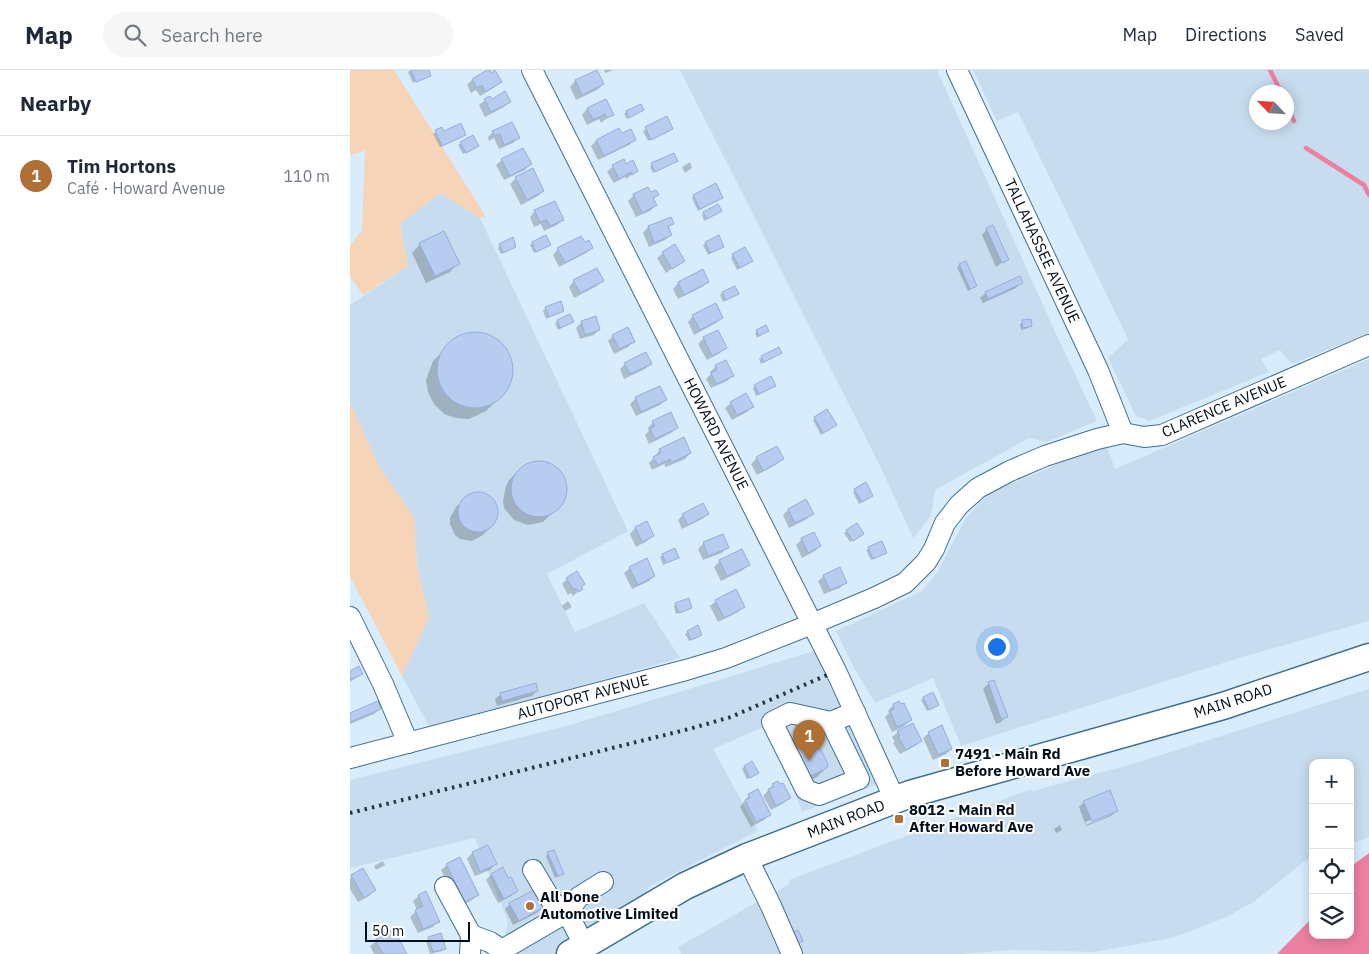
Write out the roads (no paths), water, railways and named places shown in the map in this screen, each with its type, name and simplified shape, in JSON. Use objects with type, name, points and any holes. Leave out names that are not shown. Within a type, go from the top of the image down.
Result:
[{"type":"main road","name":"MAIN ROAD","points":[[577,949],[685,886],[747,857],[910,794],[1223,706],[1369,657]]},
{"type":"street","name":"HOWARD AVENUE","points":[[532,70],[812,624],[895,800]]},
{"type":"street","name":"TALLAHASSEE AVENUE","points":[[957,70],[1098,370],[1123,433]]},
{"type":"street","name":"CLARENCE AVENUE","points":[[812,624],[905,583],[926,562],[954,510],[969,494],[982,485],[1045,456],[1096,439],[1123,433],[1144,437],[1162,435],[1369,345]]},
{"type":"street","points":[[350,617],[408,743]]},
{"type":"street","name":"AUTOPORT AVENUE","points":[[350,757],[686,670],[726,658],[812,624]]},
{"type":"street","points":[[831,722],[858,779],[819,795],[806,790],[772,722],[790,713],[831,722],[854,712]]},
{"type":"street","points":[[819,795],[832,824]]},
{"type":"street","points":[[747,857],[792,954]]},
{"type":"street","points":[[533,870],[552,902],[567,912],[577,949]]},
{"type":"street","points":[[445,887],[471,945],[490,942],[503,952],[567,912],[579,897],[603,882]]},
{"type":"waterway","points":[[1270,70],[1278,85]]},
{"type":"waterway","points":[[1306,148],[1364,185],[1369,195]]},
{"type":"railway","points":[[350,813],[731,717],[827,675]]},
{"type":"place","name":"Tim Hortons","points":[[809,761]]},
{"type":"place","name":"7491 - Main Rd Before Howard Ave","points":[[945,763]]},
{"type":"place","name":"8012 - Main Rd After Howard Ave","points":[[899,819]]},
{"type":"place","name":"All Done Automotive Limited","points":[[530,906]]}]
